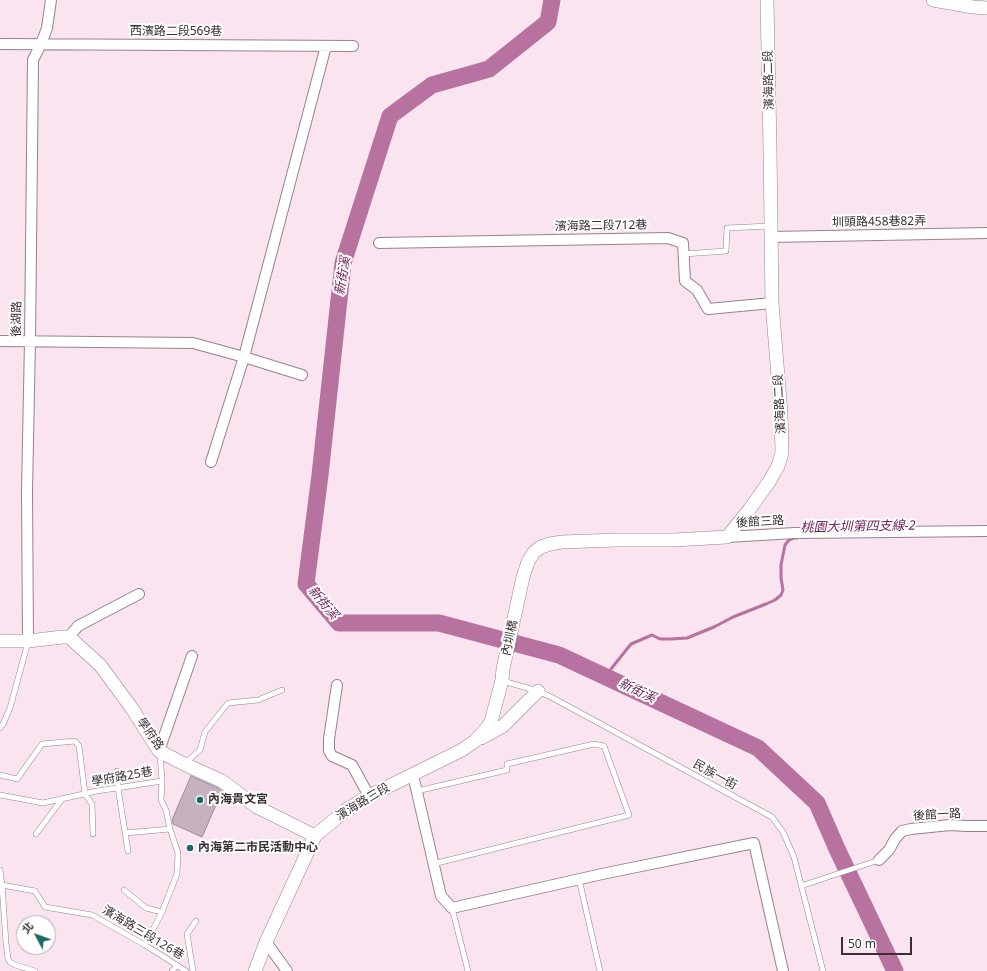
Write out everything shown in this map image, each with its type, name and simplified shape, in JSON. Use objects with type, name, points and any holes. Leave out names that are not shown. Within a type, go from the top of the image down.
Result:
[{"type":"street","name":"後湖路","points":[[28,641],[27,491],[33,60],[47,28],[51,0]]},
{"type":"street","name":"濱海路二段","points":[[727,537],[769,482],[778,466],[782,453],[781,405],[772,303],[767,0]]},
{"type":"street","points":[[932,0],[973,8],[987,8]]},
{"type":"street","name":"西濱路二段569巷","points":[[0,44],[353,46]]},
{"type":"street","points":[[211,462],[244,357],[326,46]]},
{"type":"street","name":"圳頭路458巷82弄","points":[[771,231],[987,233]]},
{"type":"street","name":"濱海路二段712巷","points":[[379,243],[668,238],[683,243],[684,254]]},
{"type":"street","points":[[684,254],[685,281],[697,290],[708,309],[772,303]]},
{"type":"street","points":[[0,341],[193,343],[302,375]]},
{"type":"street","name":"後館三路","points":[[727,537],[795,533],[987,531]]},
{"type":"street","name":"內圳橋","points":[[502,675],[523,578],[528,562],[534,552],[541,547],[550,544],[617,540],[673,540],[727,537]]},
{"type":"street","points":[[0,641],[28,641],[63,637],[69,638],[78,626],[139,594]]},
{"type":"street","name":"學府路","points":[[69,638],[100,665],[131,707],[159,752],[222,781],[257,807],[315,836]]},
{"type":"street","points":[[159,752],[192,656]]},
{"type":"street","name":"濱海路三段","points":[[255,971],[266,942],[315,836],[346,810],[369,796],[462,750],[474,741],[491,722],[502,675]]},
{"type":"street","points":[[337,685],[329,739],[329,751],[332,756],[352,765],[369,796]]},
{"type":"street","points":[[474,741],[503,726],[538,691]]},
{"type":"street","points":[[413,775],[441,896],[452,908],[579,879],[754,843],[783,971]]},
{"type":"street","name":"後館一路","points":[[879,860],[889,850],[894,838],[902,832],[911,829],[950,825],[987,826]]},
{"type":"street","points":[[266,942],[288,971]]},
{"type":"lane","points":[[684,254],[726,252],[727,228],[771,231]]},
{"type":"lane","points":[[0,728],[10,708],[28,641]]},
{"type":"lane","name":"民族一街","points":[[502,675],[558,700],[772,817],[783,832],[794,857],[823,971]]},
{"type":"lane","points":[[184,764],[200,750],[205,732],[228,703],[258,700],[282,690]]},
{"type":"lane","points":[[0,775],[17,779],[42,744],[75,741],[79,746],[85,794],[92,804],[93,834]]},
{"type":"lane","points":[[417,791],[507,770],[507,764],[594,744],[604,746],[629,815],[433,864]]},
{"type":"lane","points":[[144,945],[162,912],[177,874],[178,854],[166,810],[161,800],[162,781],[159,752]]},
{"type":"lane","points":[[117,771],[118,788],[128,851]]},
{"type":"lane","name":"學府路25巷","points":[[0,795],[43,803],[97,791],[162,781]]},
{"type":"lane","points":[[36,834],[62,799]]},
{"type":"lane","points":[[125,833],[170,829]]},
{"type":"lane","points":[[801,886],[879,860]]},
{"type":"lane","points":[[0,870],[2,885],[3,943],[8,959],[15,965],[34,971]]},
{"type":"lane","points":[[579,879],[600,971]]},
{"type":"lane","name":"濱海路三段126巷","points":[[2,885],[35,891],[45,907],[92,915],[186,971]]},
{"type":"lane","points":[[124,890],[146,908],[162,912]]},
{"type":"lane","points":[[452,908],[468,971]]},
{"type":"lane","points":[[193,971],[187,934],[196,921]]},
{"type":"lane","points":[[172,971],[177,965]]},
{"type":"building","name":"內海貴文宮","points":[[191,776],[222,791],[202,837],[173,824],[172,820]]},
{"type":"waterway","name":"新街溪","points":[[552,0],[548,22],[489,69],[432,85],[390,116],[343,263],[320,475],[306,584],[339,623],[439,623],[559,655],[758,748],[817,803],[837,849],[895,971]]},
{"type":"waterway","name":"桃園大圳第四支線-2","points":[[611,669],[631,644],[652,635],[660,639],[687,638],[775,600],[781,595],[783,590],[781,565],[785,545],[789,540],[797,538]]},
{"type":"place","name":"內海貴文宮","points":[[200,800]]},
{"type":"place","name":"內海第二市民活動中心","points":[[190,848]]}]
